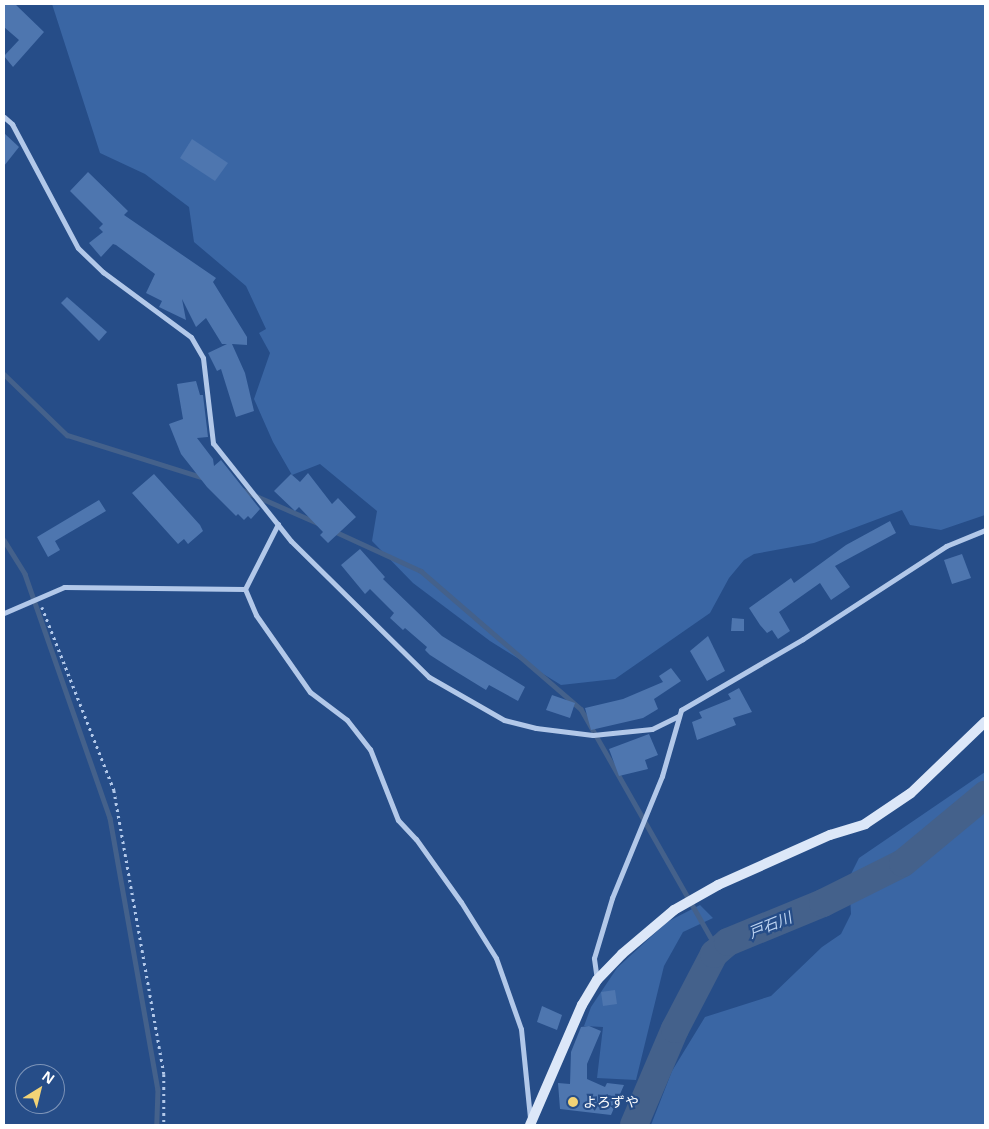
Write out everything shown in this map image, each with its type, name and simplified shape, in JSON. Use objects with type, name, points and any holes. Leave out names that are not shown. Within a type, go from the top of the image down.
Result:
[{"type":"street","points":[[4,117],[12,124],[78,248],[103,272],[191,337],[203,358],[213,443],[278,524],[352,604],[429,677],[504,720],[593,735],[652,729],[680,716]]},
{"type":"street","points":[[278,524],[245,589],[256,615],[310,692],[346,720],[370,750],[398,820],[416,839],[461,902],[496,958],[521,1029],[530,1124]]},
{"type":"street","points":[[597,980],[594,958],[612,898],[662,776],[681,710],[804,639],[946,546],[985,530]]},
{"type":"street","points":[[4,614],[38,596],[64,587],[245,589]]},
{"type":"street","points":[[530,1124],[559,1060],[567,1034],[597,980],[622,954],[674,910],[718,885],[830,835],[865,824],[903,798],[985,722]]},
{"type":"path","points":[[38,596],[114,790],[164,1074],[164,1125]]},
{"type":"shaded area","points":[[52,4],[985,4],[985,515],[941,530],[910,525],[902,510],[814,543],[754,554],[744,560],[729,578],[710,613],[615,679],[561,685],[490,641],[413,583],[372,541],[377,511],[320,464],[292,475],[273,442],[254,399],[270,353],[259,333],[266,329],[246,286],[194,242],[189,207],[145,174],[100,153]]},
{"type":"shaded area","points":[[985,772],[985,1125],[651,1125],[672,1071],[705,1017],[771,996],[822,947],[841,934],[851,914],[849,878],[859,858]]},
{"type":"shaded area","points":[[700,905],[713,918],[683,932],[664,966],[636,1080],[597,1078],[603,1027],[584,1026],[591,1007],[617,968],[667,922]]},
{"type":"building","points":[[4,4],[15,4],[44,32],[13,67],[4,56],[19,40],[4,27]]},
{"type":"building","points":[[4,133],[19,147],[4,166]]},
{"type":"building","points":[[192,139],[228,163],[215,181],[180,158]]},
{"type":"building","points":[[88,172],[128,211],[124,215],[216,278],[213,282],[247,337],[247,345],[232,344],[245,373],[254,411],[236,417],[221,369],[217,371],[208,353],[227,344],[222,344],[206,318],[196,327],[182,299],[186,320],[159,307],[162,301],[146,293],[155,274],[116,245],[113,244],[101,257],[89,243],[103,232],[99,228],[103,224],[70,191]]},
{"type":"building","points":[[67,297],[107,332],[99,341],[61,303]]},
{"type":"building","points":[[196,381],[200,395],[203,395],[208,437],[197,438],[213,459],[214,466],[221,460],[260,509],[251,519],[248,516],[244,520],[238,514],[236,516],[207,487],[181,454],[169,424],[183,419],[177,384]]},
{"type":"building","points":[[308,473],[332,504],[338,498],[356,517],[328,543],[320,535],[323,532],[299,507],[295,511],[274,491],[291,474],[300,482]]},
{"type":"building","points":[[154,474],[200,525],[203,531],[188,544],[184,539],[178,544],[132,493]]},
{"type":"building","points":[[99,500],[106,511],[55,541],[60,550],[48,557],[37,537]]},
{"type":"building","points":[[890,521],[896,533],[835,566],[850,587],[831,600],[820,583],[779,612],[790,631],[778,639],[772,630],[767,633],[760,625],[749,608],[791,578],[794,583],[846,545]]},
{"type":"building","points":[[360,549],[385,577],[383,579],[442,636],[525,687],[518,701],[489,685],[486,690],[430,655],[425,650],[427,647],[390,618],[394,613],[370,589],[365,594],[341,565]]},
{"type":"building","points":[[962,554],[971,578],[952,584],[944,560]]},
{"type":"building","points":[[732,618],[744,619],[744,631],[731,631]]},
{"type":"building","points":[[708,636],[725,671],[707,681],[690,651]]},
{"type":"building","points":[[671,668],[681,681],[654,699],[658,709],[643,718],[591,730],[585,708],[623,699],[663,682],[659,676]]},
{"type":"building","points":[[739,688],[752,712],[733,718],[736,725],[697,740],[692,722],[702,718],[699,712],[731,699],[728,694]]},
{"type":"building","points":[[552,695],[575,703],[570,718],[546,710]]},
{"type":"building","points":[[649,734],[658,755],[645,760],[648,769],[619,776],[609,749]]},
{"type":"building","points":[[615,990],[617,1004],[603,1006],[601,992]]},
{"type":"building","points":[[542,1006],[562,1015],[557,1030],[537,1022]]},
{"type":"building","points":[[589,1026],[601,1031],[587,1064],[587,1079],[605,1087],[607,1083],[624,1085],[611,1115],[560,1109],[558,1083],[570,1084],[571,1052],[581,1027]]},
{"type":"waterway","points":[[4,374],[67,435],[204,478]]},
{"type":"waterway","points":[[240,489],[318,523]]},
{"type":"waterway","points":[[334,531],[421,571],[581,709],[718,950]]},
{"type":"waterway","points":[[4,540],[25,574],[110,818],[158,1089],[157,1125]]},
{"type":"waterway","name":"戸石川","points":[[634,1125],[675,1029],[714,954],[728,942],[823,903],[903,863],[985,795]]},
{"type":"place","name":"よろずや","points":[[573,1102]]}]
